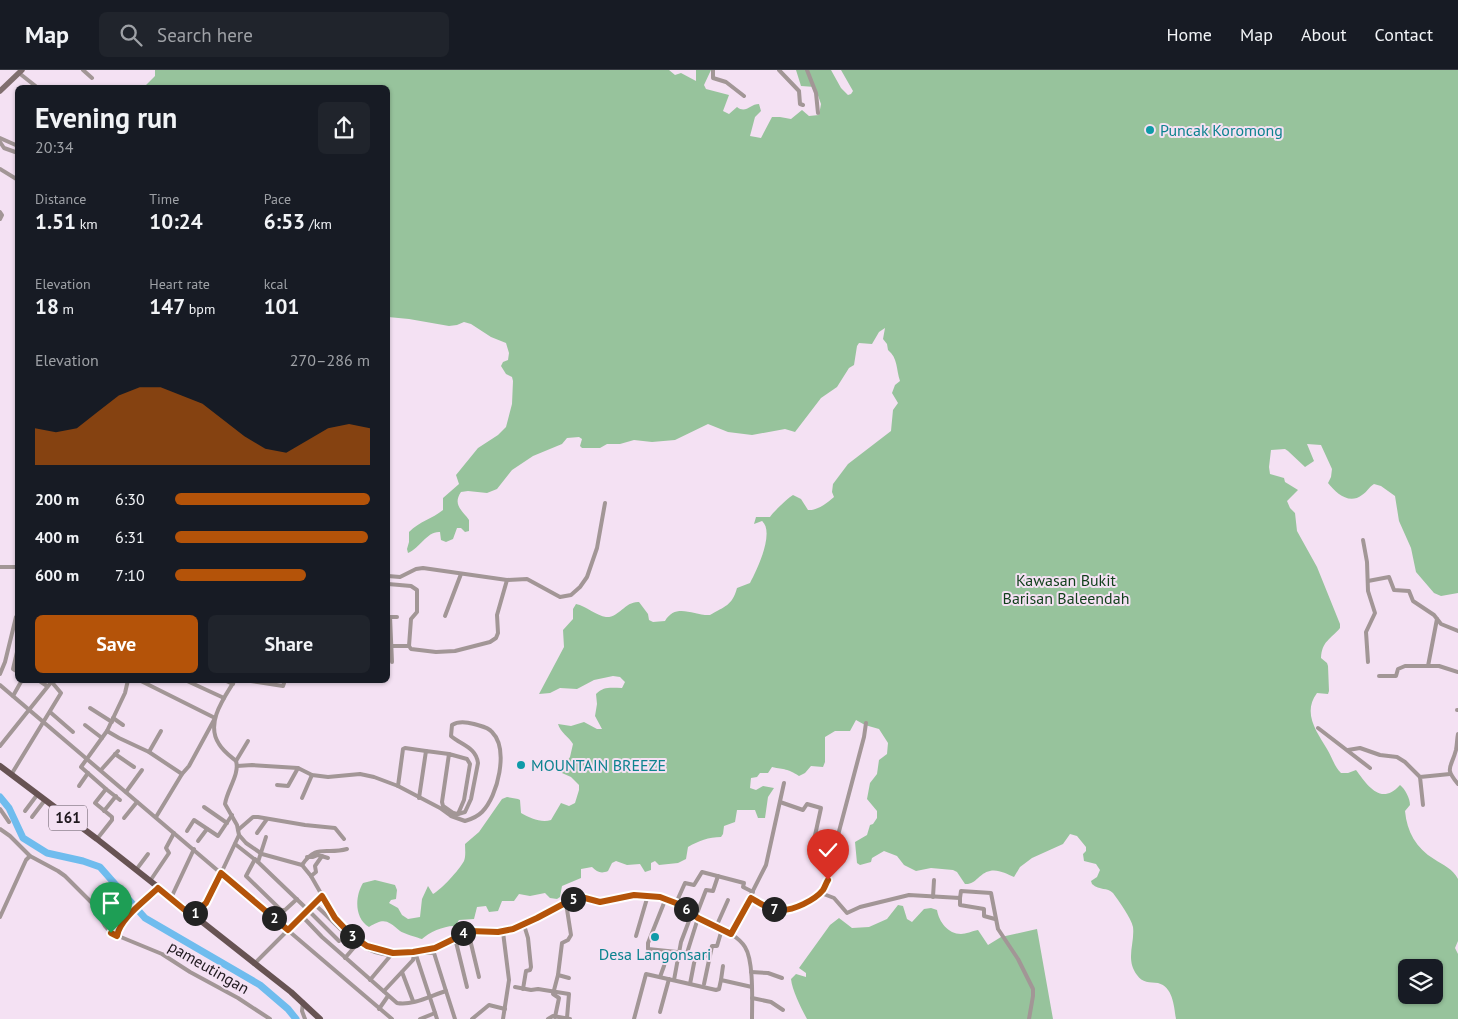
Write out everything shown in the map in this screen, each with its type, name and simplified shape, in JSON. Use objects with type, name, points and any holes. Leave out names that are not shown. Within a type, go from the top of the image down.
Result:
[{"type":"main road","points":[[0,91],[20,72]]},
{"type":"main road","name":"161","points":[[0,766],[97,839],[302,1002],[320,1019]]},
{"type":"street","points":[[83,70],[92,78]]},
{"type":"street","points":[[713,70],[714,78],[727,82],[744,96]]},
{"type":"street","points":[[779,70],[799,91],[798,100],[803,105]]},
{"type":"street","points":[[807,70],[816,93],[818,113]]},
{"type":"street","points":[[20,72],[35,85]]},
{"type":"street","points":[[0,140],[15,145]]},
{"type":"street","points":[[0,140],[4,148],[15,152]]},
{"type":"street","points":[[0,169],[15,178]]},
{"type":"street","points":[[0,212],[2,215],[0,219]]},
{"type":"street","points":[[390,576],[400,577],[416,569],[423,568],[507,580],[527,579],[564,597],[576,592],[587,577],[594,558],[605,503]]},
{"type":"street","points":[[1363,540],[1369,593],[1375,614],[1367,630],[1368,662]]},
{"type":"street","points":[[0,567],[15,568]]},
{"type":"street","points":[[445,616],[461,574]]},
{"type":"street","points":[[1368,581],[1389,577],[1394,590],[1409,591],[1413,601],[1434,615],[1442,624],[1458,631]]},
{"type":"street","points":[[390,646],[409,646],[411,649],[429,652],[456,652],[490,642],[496,638],[498,633],[497,614],[507,580]]},
{"type":"street","points":[[390,584],[411,586],[417,590],[417,612],[411,619],[409,646]]},
{"type":"street","points":[[390,617],[397,617]]},
{"type":"street","points":[[1428,666],[1437,619]]},
{"type":"street","points":[[0,674],[5,662],[15,621]]},
{"type":"street","points":[[390,651],[392,662]]},
{"type":"street","points":[[1379,676],[1396,676],[1398,669],[1405,666],[1439,666],[1458,672]]},
{"type":"street","points":[[13,696],[20,683]]},
{"type":"street","points":[[42,683],[46,686]]},
{"type":"street","points":[[0,746],[49,683]]},
{"type":"street","points":[[11,775],[61,692],[54,683]]},
{"type":"street","points":[[120,800],[81,767],[107,731],[125,693],[127,683]]},
{"type":"street","points":[[146,683],[215,719]]},
{"type":"street","points":[[192,683],[224,698]]},
{"type":"street","points":[[156,817],[182,774],[189,766],[233,683]]},
{"type":"street","points":[[264,683],[283,686],[284,683]]},
{"type":"street","points":[[0,685],[392,1019]]},
{"type":"street","points":[[90,708],[123,725]]},
{"type":"street","points":[[50,712],[72,732]]},
{"type":"street","points":[[215,719],[216,738],[220,746],[236,763],[298,768],[312,775],[328,777],[360,774],[374,777],[398,786],[465,822],[475,817],[487,806],[496,789],[500,767],[499,743],[489,729],[470,723],[455,723],[450,728],[451,736],[473,751],[478,763],[469,805],[465,812],[458,814],[452,814],[442,804],[449,754]]},
{"type":"street","points":[[751,898],[766,906],[781,910],[800,905],[821,893],[828,880],[866,723]]},
{"type":"street","points":[[85,725],[102,738]]},
{"type":"street","points":[[1318,728],[1370,768]]},
{"type":"street","points":[[107,731],[149,752],[182,774]]},
{"type":"street","points":[[149,752],[161,732]]},
{"type":"street","points":[[1458,734],[1450,765],[1450,774],[1458,784]]},
{"type":"street","points":[[248,741],[236,763],[224,804],[232,815],[239,835],[246,843],[262,854],[302,865],[311,876],[333,915],[362,944],[393,953],[413,952],[435,948],[468,932],[503,932],[524,925],[566,902],[581,897],[600,902],[624,896],[648,895],[666,898],[697,917],[731,934],[745,946],[748,954],[752,988],[752,1019]]},
{"type":"street","points":[[398,786],[403,749],[405,748],[449,754],[467,759],[470,764],[464,800],[458,814]]},
{"type":"street","points":[[1348,750],[1360,748],[1380,755],[1396,757],[1405,762],[1420,777],[1423,804]]},
{"type":"street","points":[[419,798],[426,751]]},
{"type":"street","points":[[101,770],[117,752],[134,767]]},
{"type":"street","points":[[277,785],[288,786],[298,768]]},
{"type":"street","points":[[126,792],[142,770]]},
{"type":"street","points":[[79,786],[88,773]]},
{"type":"street","points":[[1420,777],[1450,774]]},
{"type":"street","points":[[302,798],[312,775]]},
{"type":"street","points":[[731,934],[751,898],[766,865],[784,783]]},
{"type":"street","points":[[97,839],[112,820],[112,817],[95,802],[106,789]]},
{"type":"street","points":[[24,811],[37,794]]},
{"type":"street","points":[[104,811],[116,796]]},
{"type":"street","points":[[32,817],[45,800]]},
{"type":"street","points":[[124,818],[137,802]]},
{"type":"street","points":[[780,802],[803,810],[807,804],[821,808],[814,840],[835,846]]},
{"type":"street","points":[[204,807],[227,823]]},
{"type":"street","points":[[0,809],[10,822]]},
{"type":"street","points":[[187,831],[194,820],[218,836],[232,815]]},
{"type":"street","points":[[238,830],[254,817],[335,828],[344,838]]},
{"type":"street","points":[[258,832],[267,819]]},
{"type":"street","points":[[0,829],[30,856],[65,876],[93,904],[105,926],[111,933],[117,936],[118,931],[131,914],[158,888]]},
{"type":"street","points":[[198,841],[207,829]]},
{"type":"street","points":[[150,882],[169,853],[166,848],[174,833]]},
{"type":"street","points":[[192,916],[206,903],[239,835]]},
{"type":"street","points":[[266,837],[262,854],[246,876],[281,910],[284,910],[298,899]]},
{"type":"street","points":[[235,844],[256,860],[298,899],[339,941]]},
{"type":"street","points":[[171,898],[194,849]]},
{"type":"street","points":[[302,865],[310,854],[318,851],[347,849]]},
{"type":"street","points":[[136,870],[148,854]]},
{"type":"street","points":[[307,857],[316,855],[328,858]]},
{"type":"street","points":[[0,917],[26,860],[30,856]]},
{"type":"street","points":[[311,876],[317,872],[315,866],[322,856]]},
{"type":"street","points":[[676,903],[685,883],[694,885],[701,873],[744,883],[743,887],[753,892]]},
{"type":"street","points":[[687,953],[706,890],[713,891],[718,876]]},
{"type":"street","points":[[933,897],[934,880]]},
{"type":"street","points":[[995,919],[984,916],[984,909],[960,905],[961,891],[991,892],[998,929],[1018,959],[1032,989],[1033,996],[1029,1019]]},
{"type":"street","points":[[821,893],[834,898],[842,910],[847,913],[860,907],[910,895],[960,898]]},
{"type":"street","points":[[636,936],[648,895]]},
{"type":"street","points":[[254,964],[322,896]]},
{"type":"street","points":[[666,898],[647,947],[649,949],[709,956]]},
{"type":"street","points":[[716,927],[728,900]]},
{"type":"street","points":[[555,1016],[558,998],[553,995],[558,975],[562,943],[568,940],[571,935],[566,902]]},
{"type":"street","points":[[314,904],[357,944],[373,952],[391,955],[434,953],[455,1019]]},
{"type":"street","points":[[660,1012],[672,980],[692,913]]},
{"type":"street","points":[[302,916],[345,958],[397,1003],[402,1004],[446,991]]},
{"type":"street","points":[[523,989],[526,971],[530,970],[531,967],[528,938],[524,925]]},
{"type":"street","points":[[704,984],[712,946],[717,946],[722,930]]},
{"type":"street","points":[[468,932],[479,977]]},
{"type":"street","points":[[503,932],[509,980],[503,1019]]},
{"type":"street","points":[[684,935],[691,937]]},
{"type":"street","name":"pameutingan","points":[[117,936],[162,954],[270,1019]]},
{"type":"street","points":[[455,938],[467,987]]},
{"type":"street","points":[[345,958],[357,944]]},
{"type":"street","points":[[660,977],[667,951]]},
{"type":"street","points":[[690,984],[696,953]]},
{"type":"street","points":[[370,980],[391,955]]},
{"type":"street","points":[[384,991],[413,960],[415,955]]},
{"type":"street","points":[[415,955],[437,1019]]},
{"type":"street","points":[[634,1019],[645,976],[648,974],[718,990],[723,966]]},
{"type":"street","points":[[402,972],[414,1001]]},
{"type":"street","points":[[750,972],[768,973],[782,978]]},
{"type":"street","points":[[558,975],[569,978]]},
{"type":"street","points":[[721,980],[752,988]]},
{"type":"street","points":[[516,987],[570,994],[568,1019],[555,1016],[550,1016],[548,1019]]},
{"type":"street","points":[[379,1009],[388,996]]},
{"type":"street","points":[[752,998],[771,1002],[783,1010]]},
{"type":"street","points":[[302,1002],[302,1011],[305,1019]]},
{"type":"street","points":[[472,1019],[489,1005],[505,1009]]},
{"type":"street","points":[[419,1019],[435,1014]]},
{"type":"green space","name":"Kawasan Bukit Barisan Baleendah","points":[[155,70],[669,70],[675,75],[681,73],[696,81],[696,70],[711,70],[704,85],[706,89],[729,95],[723,111],[729,114],[737,107],[746,109],[759,104],[761,111],[755,117],[750,136],[761,138],[772,117],[791,119],[802,110],[809,116],[819,115],[821,104],[815,87],[801,86],[796,70],[831,70],[841,88],[848,95],[853,91],[841,70],[1458,70],[1458,593],[1441,596],[1434,593],[1416,572],[1411,548],[1399,521],[1395,496],[1381,486],[1374,484],[1364,494],[1352,499],[1339,494],[1331,487],[1328,483],[1332,469],[1321,445],[1307,444],[1314,461],[1305,467],[1285,449],[1271,450],[1269,467],[1270,474],[1284,478],[1285,482],[1298,490],[1287,501],[1295,513],[1297,531],[1317,567],[1340,624],[1340,628],[1327,641],[1322,652],[1321,658],[1328,666],[1329,691],[1328,694],[1317,693],[1313,700],[1311,715],[1315,729],[1341,773],[1356,770],[1370,787],[1381,794],[1387,794],[1400,785],[1402,787],[1410,802],[1405,811],[1406,819],[1410,833],[1417,845],[1428,855],[1451,870],[1458,879],[1458,941],[1455,948],[1458,954],[1458,1019],[1176,1019],[1172,998],[1167,988],[1158,983],[1146,982],[1133,969],[1131,957],[1133,927],[1130,919],[1113,893],[1092,884],[1091,881],[1097,877],[1100,870],[1096,864],[1084,861],[1083,854],[1086,851],[1086,847],[1077,836],[1070,834],[1063,844],[1032,858],[1020,867],[1014,877],[999,871],[990,871],[969,884],[965,884],[957,872],[953,870],[931,868],[916,871],[904,865],[897,856],[884,851],[872,858],[871,862],[860,865],[857,863],[855,842],[867,835],[870,825],[877,818],[877,811],[867,799],[870,783],[877,774],[879,760],[887,754],[888,743],[879,729],[856,720],[850,731],[835,731],[825,737],[825,762],[823,767],[811,766],[805,773],[799,776],[789,770],[772,767],[768,773],[760,773],[757,777],[751,778],[750,788],[756,790],[763,786],[774,788],[768,797],[765,818],[758,818],[755,810],[737,810],[735,822],[724,826],[721,837],[704,840],[688,847],[686,859],[678,863],[659,865],[655,861],[651,863],[651,870],[645,872],[640,864],[627,865],[616,861],[612,863],[606,872],[599,872],[592,867],[581,869],[581,878],[562,886],[560,897],[557,899],[550,898],[545,893],[530,896],[519,894],[514,901],[502,901],[498,911],[489,912],[486,906],[477,907],[474,919],[459,920],[455,926],[438,930],[422,939],[402,932],[392,924],[382,921],[369,927],[364,923],[358,913],[358,894],[363,883],[375,880],[395,885],[397,890],[396,899],[391,900],[389,903],[398,908],[402,915],[408,919],[420,917],[422,899],[428,886],[433,894],[454,874],[464,861],[465,844],[479,832],[502,799],[507,797],[520,800],[521,813],[543,821],[551,820],[561,803],[569,806],[575,803],[579,785],[571,777],[562,773],[561,769],[570,757],[573,744],[558,724],[571,726],[584,722],[597,729],[602,729],[595,716],[596,694],[605,689],[622,688],[625,682],[620,677],[613,676],[594,680],[577,689],[560,688],[550,693],[539,694],[564,647],[563,630],[573,619],[573,609],[576,604],[599,615],[611,617],[630,604],[639,602],[648,614],[649,620],[653,622],[665,621],[669,615],[680,611],[710,615],[727,605],[733,599],[737,588],[750,583],[764,551],[767,534],[766,526],[762,521],[754,524],[756,517],[770,517],[793,495],[801,499],[808,510],[818,508],[834,497],[832,492],[833,484],[848,464],[891,431],[893,410],[898,403],[892,393],[895,385],[900,381],[894,357],[883,339],[885,328],[879,332],[872,344],[859,343],[854,365],[849,368],[837,387],[821,398],[795,432],[785,429],[752,435],[728,432],[708,424],[675,440],[652,442],[634,440],[620,444],[607,444],[600,448],[582,448],[580,446],[582,439],[579,437],[567,438],[562,444],[533,456],[512,470],[497,489],[487,493],[461,492],[458,504],[469,520],[469,531],[465,532],[461,528],[457,528],[453,539],[446,542],[441,540],[440,532],[435,532],[408,553],[409,532],[417,525],[443,510],[443,498],[459,484],[456,475],[478,448],[498,435],[506,427],[512,404],[513,381],[512,377],[506,374],[501,366],[503,362],[508,360],[509,353],[506,343],[491,337],[471,324],[464,322],[449,326],[390,317],[390,85],[146,85],[155,76]]},
{"type":"green space","points":[[898,905],[903,906],[907,919],[912,922],[924,909],[931,908],[937,910],[942,923],[948,930],[965,934],[978,930],[988,945],[1001,937],[1037,929],[1053,1019],[807,1019],[795,994],[791,979],[796,974],[806,977],[806,973],[799,968],[830,925],[839,918],[852,928],[869,927],[887,919]]},
{"type":"waterway","points":[[0,797],[9,808],[23,838],[47,853],[100,867],[145,918],[260,985],[288,1009],[296,1019]]},
{"type":"place","name":"Puncak Koromong","points":[[1150,130]]},
{"type":"place","name":"MOUNTAIN BREEZE","points":[[521,765]]},
{"type":"place","name":"Desa Langonsari","points":[[655,937]]},
{"type":"route","points":[[111,933],[117,936],[118,931],[131,914],[158,888],[192,916],[209,899],[221,873],[288,930],[322,896],[335,918],[352,936],[362,944],[393,953],[435,948],[470,931],[503,932],[522,926],[569,901],[581,897],[600,902],[624,896],[654,895],[681,905],[698,918],[731,934],[751,898],[770,908],[788,909],[800,905],[821,893],[828,880]]}]
